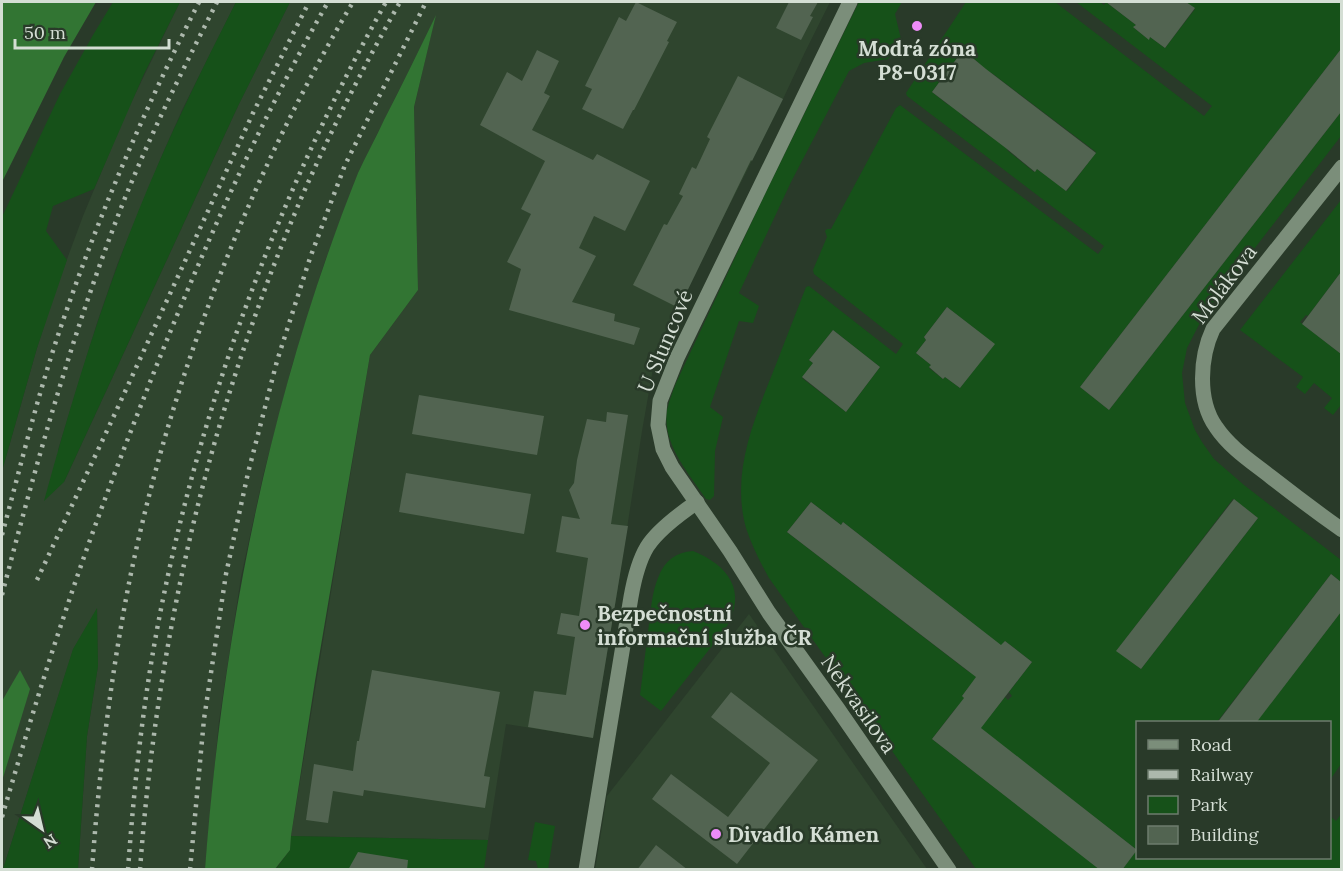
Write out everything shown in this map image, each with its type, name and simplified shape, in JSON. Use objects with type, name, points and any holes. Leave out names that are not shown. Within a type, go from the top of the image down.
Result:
[{"type":"street","name":"U Sluncové","points":[[697,502],[663,450],[657,425],[660,402],[677,358],[850,2]]},
{"type":"street","name":"Molákova","points":[[1341,166],[1214,329],[1207,343],[1203,360],[1203,382],[1206,405],[1215,426],[1229,443],[1341,530]]},
{"type":"street","points":[[586,870],[636,570],[647,546],[680,513],[697,502]]},
{"type":"street","name":"Nekvasilova","points":[[697,502],[770,613],[949,870]]},
{"type":"shaded area","points":[[180,2],[236,2],[183,108],[117,265],[58,450],[64,482],[238,106],[290,2],[830,2],[655,357],[593,738],[506,724],[488,840],[291,836],[370,355],[418,290],[414,107],[435,18],[359,171],[324,264],[292,366],[263,476],[241,577],[219,721],[205,869],[78,869],[87,736],[98,666],[97,609],[73,650],[2,870],[2,471],[53,297],[83,216],[126,113]]},
{"type":"shaded area","points":[[749,614],[927,869],[595,870],[607,796]]},
{"type":"green space","points":[[2,2],[96,2],[64,57],[2,182]]},
{"type":"green space","points":[[113,2],[180,2],[144,74],[94,189],[53,206],[46,231],[67,260],[37,348],[2,471],[2,217],[60,94]]},
{"type":"green space","points":[[236,2],[290,2],[238,106],[64,482],[44,501],[87,355],[124,247],[173,132]]},
{"type":"green space","points":[[859,2],[902,2],[895,14],[901,39],[888,59],[864,63],[849,71],[791,182],[739,293],[759,306],[753,323],[739,321],[710,407],[723,417],[715,451],[714,496],[710,500],[706,499],[672,446],[667,422],[669,403],[676,383],[763,198]]},
{"type":"green space","points":[[966,2],[1055,2],[1204,116],[1212,106],[1076,2],[1100,2],[1104,5],[1106,2],[1136,25],[1134,28],[1148,39],[1150,37],[1165,48],[1195,9],[1186,2],[1341,2],[1341,49],[1080,387],[1109,410],[1341,112],[1341,136],[1205,313],[1187,348],[1182,373],[1185,403],[1195,430],[1214,459],[1341,560],[1341,582],[1331,574],[1218,721],[1136,721],[1136,849],[955,709],[932,739],[1100,869],[976,869],[769,578],[746,528],[741,488],[746,448],[758,410],[806,287],[809,286],[896,354],[903,344],[814,274],[813,270],[827,237],[825,231],[831,229],[896,108],[900,105],[1098,254],[1104,246],[906,93]],"holes":[[[963,50],[979,63],[977,66],[993,74],[1096,152],[1067,191],[1037,169],[1034,172],[1007,150],[1008,146],[994,135],[991,137],[962,116],[964,112],[947,104],[932,92]],[[947,307],[994,344],[960,388],[929,368],[931,365],[916,353],[926,340],[924,337]],[[833,330],[880,367],[846,412],[802,378],[813,363],[809,360]],[[1233,499],[1258,518],[1141,669],[1117,650]],[[811,502],[841,525],[843,522],[979,628],[992,656],[1005,641],[1032,662],[1009,692],[1012,696],[1008,700],[1005,697],[989,717],[962,696],[982,670],[969,672],[787,532]]]},
{"type":"green space","points":[[436,15],[414,107],[418,290],[370,355],[315,681],[290,850],[275,869],[205,869],[224,691],[255,515],[275,428],[299,342],[358,173]]},
{"type":"green space","points":[[1341,200],[1341,272],[1308,316],[1306,315],[1300,322],[1341,354],[1341,405],[1333,415],[1324,408],[1332,398],[1314,383],[1305,394],[1296,387],[1303,377],[1240,330]]},
{"type":"green space","points":[[693,551],[725,572],[731,581],[735,602],[726,628],[661,711],[640,695],[653,595],[656,583],[667,562],[681,553]]},
{"type":"green space","points":[[97,608],[98,666],[87,736],[78,869],[3,869],[73,649]]},
{"type":"green space","points":[[1341,612],[1341,764],[1331,779],[1331,721],[1257,721]]},
{"type":"green space","points":[[20,670],[30,689],[2,781],[2,701]]},
{"type":"green space","points":[[1341,814],[1341,869],[1122,869],[1136,851],[1136,859],[1331,859],[1331,817],[1336,821]]},
{"type":"green space","points":[[535,822],[555,826],[548,869],[538,869],[536,861],[528,860]]},
{"type":"green space","points":[[291,836],[488,840],[484,869],[275,870],[290,850]]},
{"type":"building","points":[[636,2],[677,22],[667,41],[669,42],[623,129],[582,109],[592,89],[585,86],[619,17],[626,21]]},
{"type":"building","points":[[789,2],[818,2],[801,40],[776,28]]},
{"type":"building","points":[[1106,2],[1186,2],[1195,8],[1165,48],[1150,37],[1149,40],[1133,27],[1136,25]]},
{"type":"building","points":[[1341,49],[1341,112],[1109,410],[1080,387]]},
{"type":"building","points":[[537,50],[559,61],[544,93],[550,96],[532,130],[593,160],[597,154],[650,181],[625,231],[594,216],[579,248],[596,256],[572,302],[615,314],[614,321],[640,328],[634,345],[509,310],[521,269],[507,262],[531,214],[521,209],[545,161],[480,125],[507,72],[522,81]]},
{"type":"building","points":[[963,50],[1096,153],[1066,191],[1037,169],[1035,172],[932,92]]},
{"type":"building","points":[[738,76],[783,99],[679,308],[633,285],[664,224],[667,225],[683,196],[679,194],[692,167],[696,169],[710,139],[707,137]]},
{"type":"building","points":[[1341,272],[1341,354],[1302,324]]},
{"type":"building","points":[[947,307],[995,344],[960,388],[945,377],[943,379],[916,353],[926,340],[924,337]]},
{"type":"building","points":[[833,330],[880,367],[846,412],[802,377],[813,363],[809,360]]},
{"type":"building","points":[[419,395],[544,416],[537,455],[412,434]]},
{"type":"building","name":"Bezpečnostní informační služba ČR","points":[[607,412],[628,415],[611,524],[628,526],[593,738],[528,727],[534,691],[566,695],[575,637],[557,634],[561,613],[579,616],[588,558],[556,552],[562,516],[580,519],[569,490],[574,483],[587,419],[606,422]]},
{"type":"building","points":[[406,473],[531,494],[524,534],[399,512]]},
{"type":"building","points":[[1234,499],[1258,518],[1141,669],[1116,651]]},
{"type":"building","points":[[811,502],[841,525],[843,522],[1001,645],[1005,641],[1032,662],[981,728],[1136,849],[1122,870],[1100,870],[932,739],[964,698],[962,696],[976,677],[787,532]]},
{"type":"building","points":[[1331,574],[1341,582],[1341,612],[1258,721],[1219,721]]},
{"type":"building","points":[[372,670],[500,692],[484,776],[490,777],[485,808],[364,790],[363,796],[333,791],[328,823],[306,820],[314,764],[353,771]]},
{"type":"building","points":[[731,692],[818,760],[737,864],[652,799],[671,774],[728,817],[770,763],[711,717]]},
{"type":"building","points":[[656,845],[688,870],[637,870]]},
{"type":"building","points":[[358,852],[408,860],[407,870],[348,870]]},
{"type":"railway","points":[[2,535],[48,367],[80,272],[127,154],[199,2]]},
{"type":"railway","points":[[2,595],[56,400],[103,255],[143,155],[217,2]]},
{"type":"railway","points":[[37,580],[253,113],[309,2]]},
{"type":"railway","points":[[2,817],[75,582],[156,367],[257,136],[328,2]]},
{"type":"railway","points":[[92,870],[106,723],[123,614],[147,503],[168,428],[191,354],[247,209],[315,69],[353,2]]},
{"type":"railway","points":[[128,870],[140,744],[153,650],[176,538],[197,458],[221,379],[278,225],[311,149],[386,2]]},
{"type":"railway","points":[[140,870],[148,783],[175,610],[193,525],[215,441],[270,275],[303,194],[349,97],[400,2]]},
{"type":"railway","points":[[190,870],[204,719],[226,574],[248,473],[277,361],[310,258],[345,165],[426,2]]},
{"type":"place","name":"Modrá zóna P8-0317","points":[[917,26]]},
{"type":"place","name":"Bezpečnostní informační služba ČR","points":[[585,625]]},
{"type":"place","name":"Divadlo Kámen","points":[[716,834]]}]
